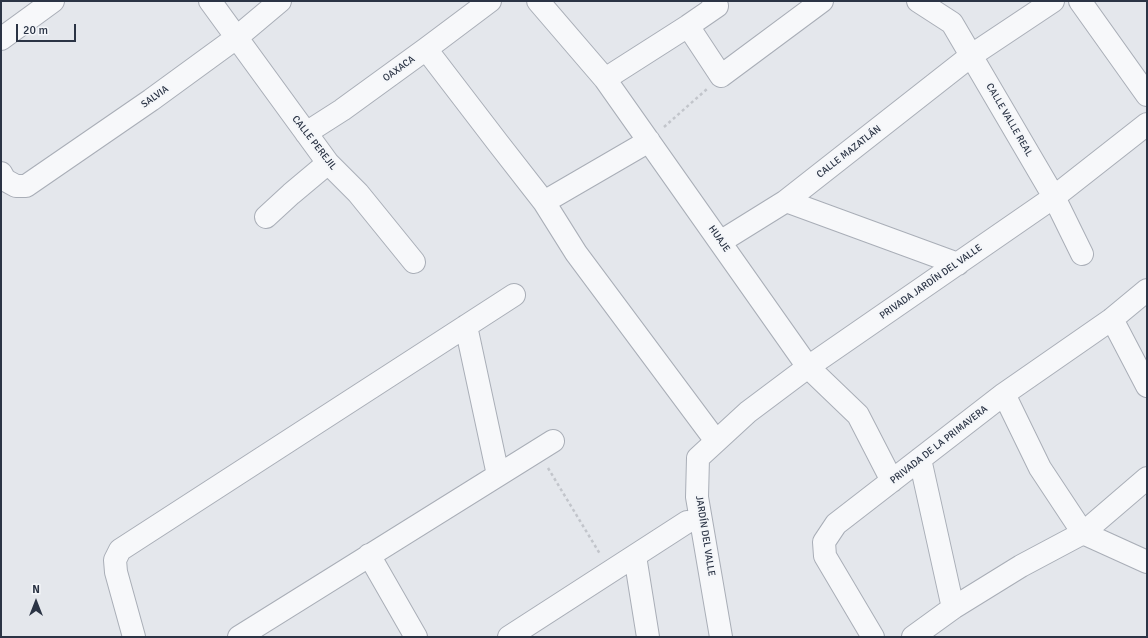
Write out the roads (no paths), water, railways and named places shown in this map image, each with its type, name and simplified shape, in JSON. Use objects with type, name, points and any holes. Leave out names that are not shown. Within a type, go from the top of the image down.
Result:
[{"type":"street","points":[[1,39],[53,1]]},
{"type":"street","name":"CALLE PEREJIL","points":[[210,1],[328,163],[358,193],[414,262]]},
{"type":"street","name":"SALVIA","points":[[1,173],[5,180],[16,186],[26,186],[151,100],[236,38],[280,1]]},
{"type":"street","name":"OAXACA","points":[[306,133],[342,110],[490,1]]},
{"type":"street","name":"HUAJE","points":[[538,1],[605,79],[808,367],[858,415],[892,481]]},
{"type":"street","points":[[688,26],[721,76],[822,1]]},
{"type":"street","name":"CALLE VALLE REAL","points":[[918,1],[952,23],[1054,197],[1082,254]]},
{"type":"street","points":[[943,1],[952,23]]},
{"type":"street","name":"CALLE MAZATLÁN","points":[[720,242],[786,201],[972,55],[1053,1]]},
{"type":"street","points":[[1080,1],[1147,95]]},
{"type":"street","points":[[605,79],[688,26],[715,4]]},
{"type":"street","points":[[426,49],[544,202],[576,253],[716,441]]},
{"type":"street","name":"PRIVADA JARDÍN DEL VALLE","points":[[716,441],[748,412],[808,367],[1054,197],[1147,125]]},
{"type":"street","points":[[544,202],[649,141]]},
{"type":"street","points":[[266,217],[328,163]]},
{"type":"street","points":[[786,201],[958,264]]},
{"type":"street","name":"PRIVADA DE LA PRIMAVERA","points":[[872,637],[825,556],[824,542],[836,524],[1004,394],[1112,319],[1147,290]]},
{"type":"street","points":[[134,637],[116,572],[115,560],[120,550],[514,295]]},
{"type":"street","points":[[1112,319],[1147,386]]},
{"type":"street","points":[[466,326],[498,475]]},
{"type":"street","points":[[1004,394],[1040,468],[1083,533],[1147,562]]},
{"type":"street","name":"JARDÍN DEL VALLE","points":[[716,441],[698,458],[697,496],[721,637]]},
{"type":"street","points":[[239,637],[545,445]]},
{"type":"street","points":[[920,459],[953,608]]},
{"type":"street","points":[[913,637],[953,608],[1021,566],[1083,533],[1147,478]]},
{"type":"street","points":[[509,637],[687,522]]},
{"type":"street","points":[[369,556],[416,637]]},
{"type":"street","points":[[634,556],[648,637]]}]
